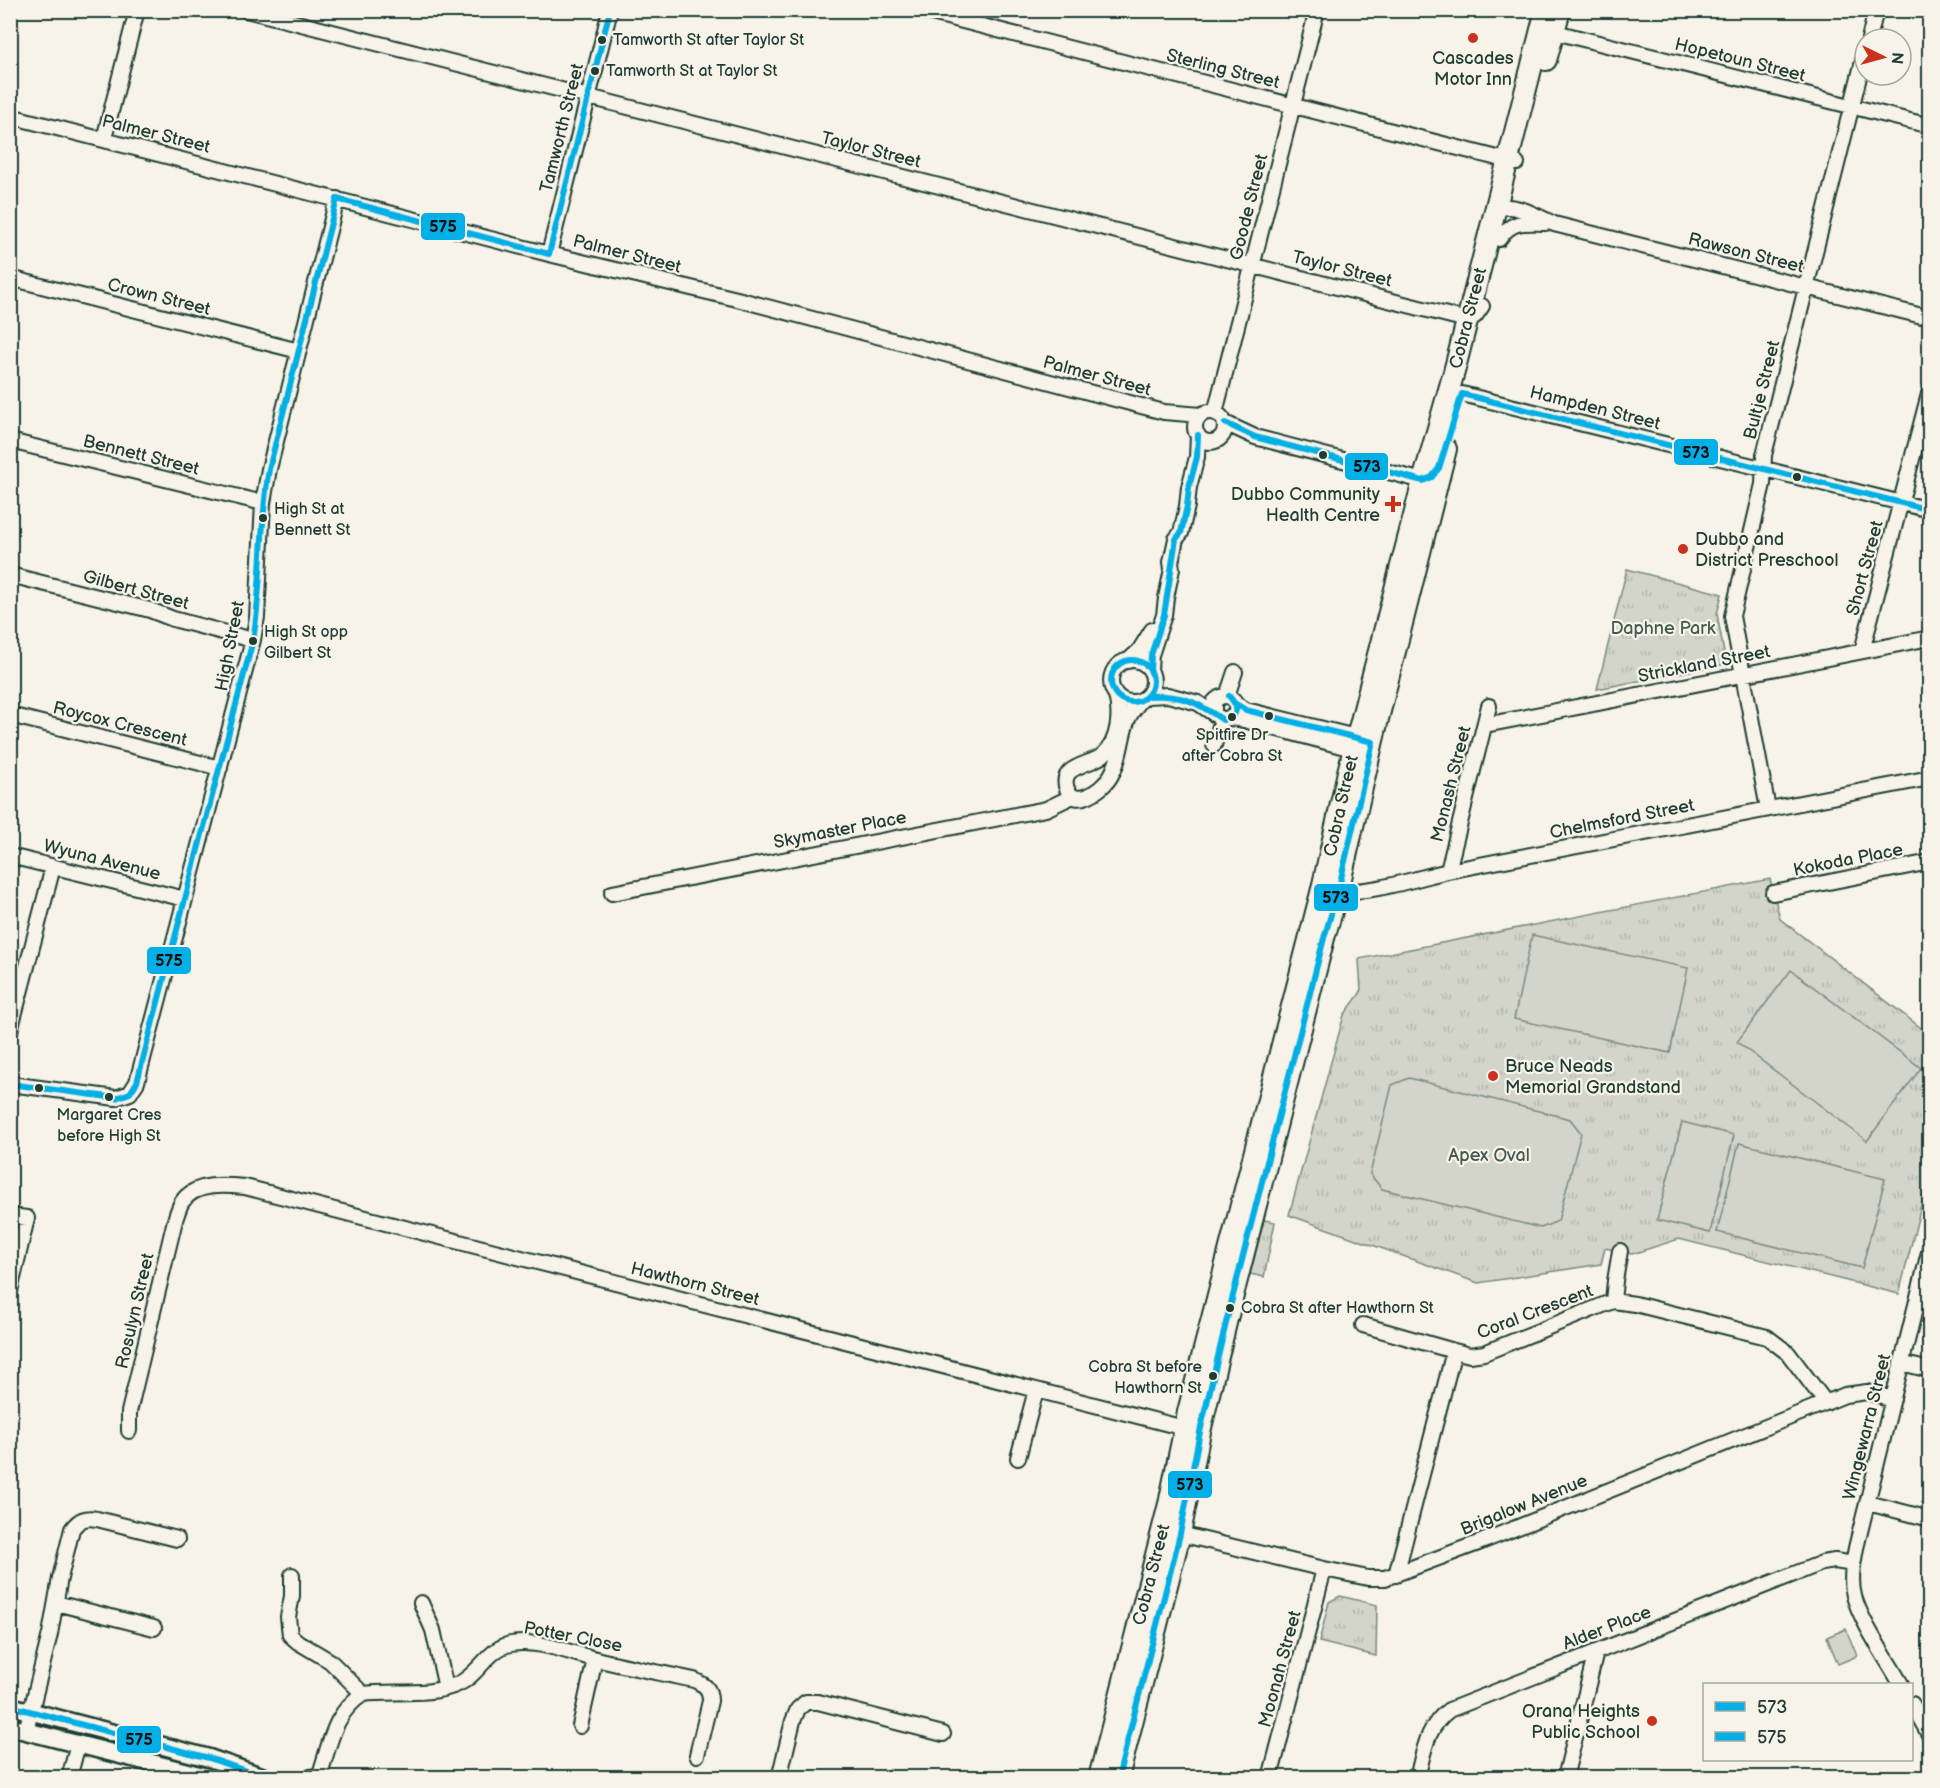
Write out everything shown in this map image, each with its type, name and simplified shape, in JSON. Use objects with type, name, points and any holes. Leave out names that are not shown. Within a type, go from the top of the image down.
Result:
[{"type":"highway","name":"Cobra Street","points":[[1438,454],[1462,394],[1482,306],[1493,241],[1547,23],[1560,10]]},
{"type":"highway","name":"Cobra Street","points":[[1363,746],[1438,454],[1467,320],[1493,241],[1508,206],[1512,161]]},
{"type":"highway","points":[[1454,372],[1455,384],[1462,394]]},
{"type":"highway","points":[[1423,481],[1436,473],[1438,454]]},
{"type":"highway","name":"Cobra Street","points":[[1099,1778],[1160,1540],[1230,1304],[1321,949],[1330,890],[1423,481]]},
{"type":"highway","name":"Cobra Street","points":[[1118,1778],[1180,1534],[1192,1430]]},
{"type":"main road","points":[[10,1706],[209,1758],[267,1778]]},
{"type":"main road","points":[[18,1729],[211,1778]]},
{"type":"main road","points":[[312,1778],[320,1777]]},
{"type":"street","points":[[104,139],[137,10]]},
{"type":"street","name":"Taylor Street","points":[[246,10],[1467,320]]},
{"type":"street","name":"Tamworth Street","points":[[549,254],[610,10]]},
{"type":"street","name":"Sterling Street","points":[[920,10],[1512,161]]},
{"type":"street","name":"Goode Street","points":[[1216,425],[1253,265],[1317,10]]},
{"type":"street","points":[[1872,27],[1876,10]]},
{"type":"street","name":"Hopetoun Street","points":[[1547,23],[1929,126]]},
{"type":"street","name":"Bultje Street","points":[[1768,809],[1732,616],[1763,485],[1764,455],[1856,87]]},
{"type":"street","name":"Palmer Street","points":[[10,116],[549,254],[737,299],[1423,481]]},
{"type":"street","name":"High Street","points":[[10,1084],[106,1098],[123,1097],[130,1093],[137,1082],[253,640],[257,617],[263,503],[269,469],[337,199]]},
{"type":"street","name":"Rawson Street","points":[[1508,206],[1554,224],[1929,318]]},
{"type":"street","name":"Rawson Street","points":[[1493,241],[1513,224],[1554,224]]},
{"type":"street","name":"Crown Street","points":[[10,278],[299,351]]},
{"type":"street","points":[[1467,320],[1475,316],[1482,306]]},
{"type":"street","name":"Short Street","points":[[1862,651],[1929,390]]},
{"type":"street","name":"Hampden Street","points":[[1462,394],[1929,510]]},
{"type":"street","name":"Palmer Street","points":[[1164,412],[1198,433],[1204,440],[1216,425]]},
{"type":"street","points":[[1144,698],[1153,686],[1151,655],[1164,615],[1172,569],[1171,562],[1176,539],[1181,533],[1197,458],[1196,423],[1216,425],[1196,488],[1187,506]]},
{"type":"street","name":"Bennett Street","points":[[10,441],[263,503]]},
{"type":"street","name":"Gilbert Street","points":[[10,575],[150,610],[173,619],[253,640]]},
{"type":"street","points":[[1073,796],[1066,784],[1070,772],[1079,765],[1100,758],[1113,740],[1119,713],[1116,695],[1111,684],[1114,671],[1122,663],[1135,656],[1145,643],[1166,598]]},
{"type":"street","name":"Strickland Street","points":[[1485,724],[1929,638]]},
{"type":"street","points":[[1128,661],[1141,662],[1161,682],[1176,690],[1209,698],[1228,699],[1245,710],[1363,746]]},
{"type":"street","points":[[1222,717],[1236,712],[1228,699],[1235,672]]},
{"type":"street","points":[[1116,695],[1128,702],[1163,695],[1174,696],[1198,703],[1222,717],[1363,746]]},
{"type":"street","name":"Skymaster Place","points":[[612,893],[1046,809],[1073,796],[1092,795],[1107,781],[1115,769],[1128,720],[1144,698]]},
{"type":"street","points":[[1222,717],[1213,706],[1228,699]]},
{"type":"street","name":"Monash Street","points":[[1448,871],[1489,706]]},
{"type":"street","name":"Roycox Crescent","points":[[10,715],[220,768]]},
{"type":"street","points":[[1214,745],[1222,717]]},
{"type":"street","name":"Chelmsford Street","points":[[1330,890],[1370,889],[1448,871],[1929,778]]},
{"type":"street","name":"Wyuna Avenue","points":[[10,856],[185,899]]},
{"type":"street","name":"Kokoda Place","points":[[1773,893],[1929,862]]},
{"type":"street","points":[[10,1031],[53,867]]},
{"type":"street","name":"Hawthorn Street","points":[[183,1201],[202,1188],[232,1185],[245,1187],[1192,1430]]},
{"type":"street","name":"Rosulyn Street","points":[[129,1431],[129,1412],[175,1220],[183,1201]]},
{"type":"street","points":[[10,1216],[27,1218],[10,1291]]},
{"type":"street","name":"Wingewarra Street","points":[[1900,1683],[1860,1611],[1854,1595],[1853,1564],[1901,1363],[1923,1297],[1929,1248]]},
{"type":"street","points":[[1613,1301],[1620,1251]]},
{"type":"street","name":"Coral Crescent","points":[[1363,1325],[1454,1351],[1470,1354],[1484,1353],[1613,1301],[1635,1304],[1767,1337],[1788,1353],[1826,1403]]},
{"type":"street","points":[[1396,1575],[1454,1351]]},
{"type":"street","points":[[1901,1363],[1929,1370]]},
{"type":"street","points":[[1018,1458],[1036,1390]]},
{"type":"street","name":"Brigalow Avenue","points":[[1180,1534],[1324,1569],[1368,1578],[1385,1578],[1845,1395],[1867,1392],[1893,1399]]},
{"type":"street","points":[[1868,1503],[1929,1519]]},
{"type":"street","points":[[18,1729],[31,1712],[57,1603],[60,1578],[77,1514],[177,1539]]},
{"type":"street","points":[[1160,1540],[1180,1534]]},
{"type":"street","name":"Alder Place","points":[[1417,1778],[1428,1734],[1433,1724],[1449,1710],[1821,1563],[1835,1561],[1853,1564]]},
{"type":"street","name":"Moonah Street","points":[[1270,1778],[1324,1569]]},
{"type":"street","points":[[292,1575],[292,1596],[288,1617],[290,1635],[330,1661],[363,1694],[343,1710],[336,1723],[320,1777]]},
{"type":"street","points":[[57,1603],[154,1628]]},
{"type":"street","points":[[421,1604],[433,1630],[446,1688]]},
{"type":"street","points":[[280,1645],[290,1635]]},
{"type":"street","name":"Potter Close","points":[[363,1694],[446,1688],[472,1676],[493,1652],[503,1645],[536,1644],[705,1684],[710,1691],[710,1701],[697,1755]]},
{"type":"street","points":[[1565,1778],[1596,1652]]},
{"type":"street","points":[[580,1726],[595,1659]]},
{"type":"street","points":[[779,1778],[793,1721],[798,1709],[806,1702],[818,1702],[943,1734]]},
{"type":"street","points":[[1913,1708],[1929,1736]]},
{"type":"street","points":[[69,1778],[78,1744]]},
{"type":"green space","name":"Daphne Park","points":[[1627,569],[1722,594],[1717,614],[1726,664],[1597,689]]},
{"type":"green space","name":"Apex Oval","points":[[1770,879],[1780,919],[1929,1034],[1929,1174],[1899,1294],[1679,1239],[1632,1254],[1605,1248],[1601,1264],[1478,1283],[1289,1215],[1344,1015],[1361,992],[1359,959]]},
{"type":"green space","points":[[1532,935],[1688,968],[1670,1053],[1514,1019]]},
{"type":"green space","points":[[1791,970],[1921,1068],[1867,1141],[1737,1042]]},
{"type":"green space","name":"Apex Oval","points":[[1409,1078],[1570,1119],[1581,1133],[1558,1221],[1541,1228],[1382,1189],[1370,1174],[1392,1085]]},
{"type":"green space","points":[[1682,1122],[1734,1135],[1710,1233],[1657,1220]]},
{"type":"green space","points":[[1739,1143],[1885,1179],[1862,1268],[1717,1232]]},
{"type":"green space","points":[[1264,1220],[1275,1222],[1264,1277],[1250,1274]]},
{"type":"green space","points":[[1340,1596],[1377,1605],[1376,1656],[1319,1642],[1329,1602]]},
{"type":"green space","points":[[1846,1629],[1857,1656],[1838,1664],[1827,1637]]},
{"type":"transit line","name":"575","points":[[549,254],[610,10]]},
{"type":"transit line","name":"575","points":[[337,199],[549,254]]},
{"type":"transit line","name":"575","points":[[10,1084],[116,1098],[130,1093],[137,1082],[253,640],[269,469],[337,199]]},
{"type":"transit line","name":"573","points":[[1462,394],[1930,510]]},
{"type":"transit line","name":"573","points":[[1423,481],[1432,477],[1439,468],[1462,394]]},
{"type":"transit line","name":"573","points":[[1225,423],[1255,437],[1423,481]]},
{"type":"transit line","name":"573","points":[[1150,670],[1151,655],[1164,615],[1176,539],[1181,533],[1187,506],[1189,487],[1197,457],[1198,435]]},
{"type":"transit line","name":"573","points":[[1132,660],[1147,666],[1153,681],[1147,696],[1132,702],[1117,696],[1111,681],[1117,666],[1132,660]]},
{"type":"transit line","name":"573","points":[[1147,696],[1170,696],[1188,700],[1223,720],[1232,717],[1236,711],[1235,704],[1229,696]]},
{"type":"transit line","name":"573","points":[[1118,1778],[1180,1534],[1200,1432],[1226,1323],[1338,891],[1373,742],[1246,710],[1236,704]]},
{"type":"transit line","name":"575","points":[[10,1706],[209,1758],[266,1778]]},
{"type":"place","name":"Cascades Motor Inn","points":[[1473,38]]},
{"type":"place","name":"Tamworth St after Taylor St","points":[[602,40]]},
{"type":"place","name":"Tamworth St at Taylor St","points":[[595,71]]},
{"type":"place","name":"Dubbo Community Health Centre","points":[[1393,504]]},
{"type":"place","name":"High St at Bennett St","points":[[263,518]]},
{"type":"place","name":"Dubbo and District Preschool","points":[[1683,549]]},
{"type":"place","name":"High St opp Gilbert St","points":[[253,641]]},
{"type":"place","name":"Spitfire Dr after Cobra St","points":[[1232,717]]},
{"type":"place","name":"Bruce Neads Memorial Grandstand","points":[[1493,1076]]},
{"type":"place","name":"Margaret Cres before High St","points":[[109,1097]]},
{"type":"place","name":"Cobra St after Hawthorn St","points":[[1230,1308]]},
{"type":"place","name":"Cobra St before Hawthorn St","points":[[1213,1376]]},
{"type":"place","name":"Orana Heights Public School","points":[[1652,1721]]}]
